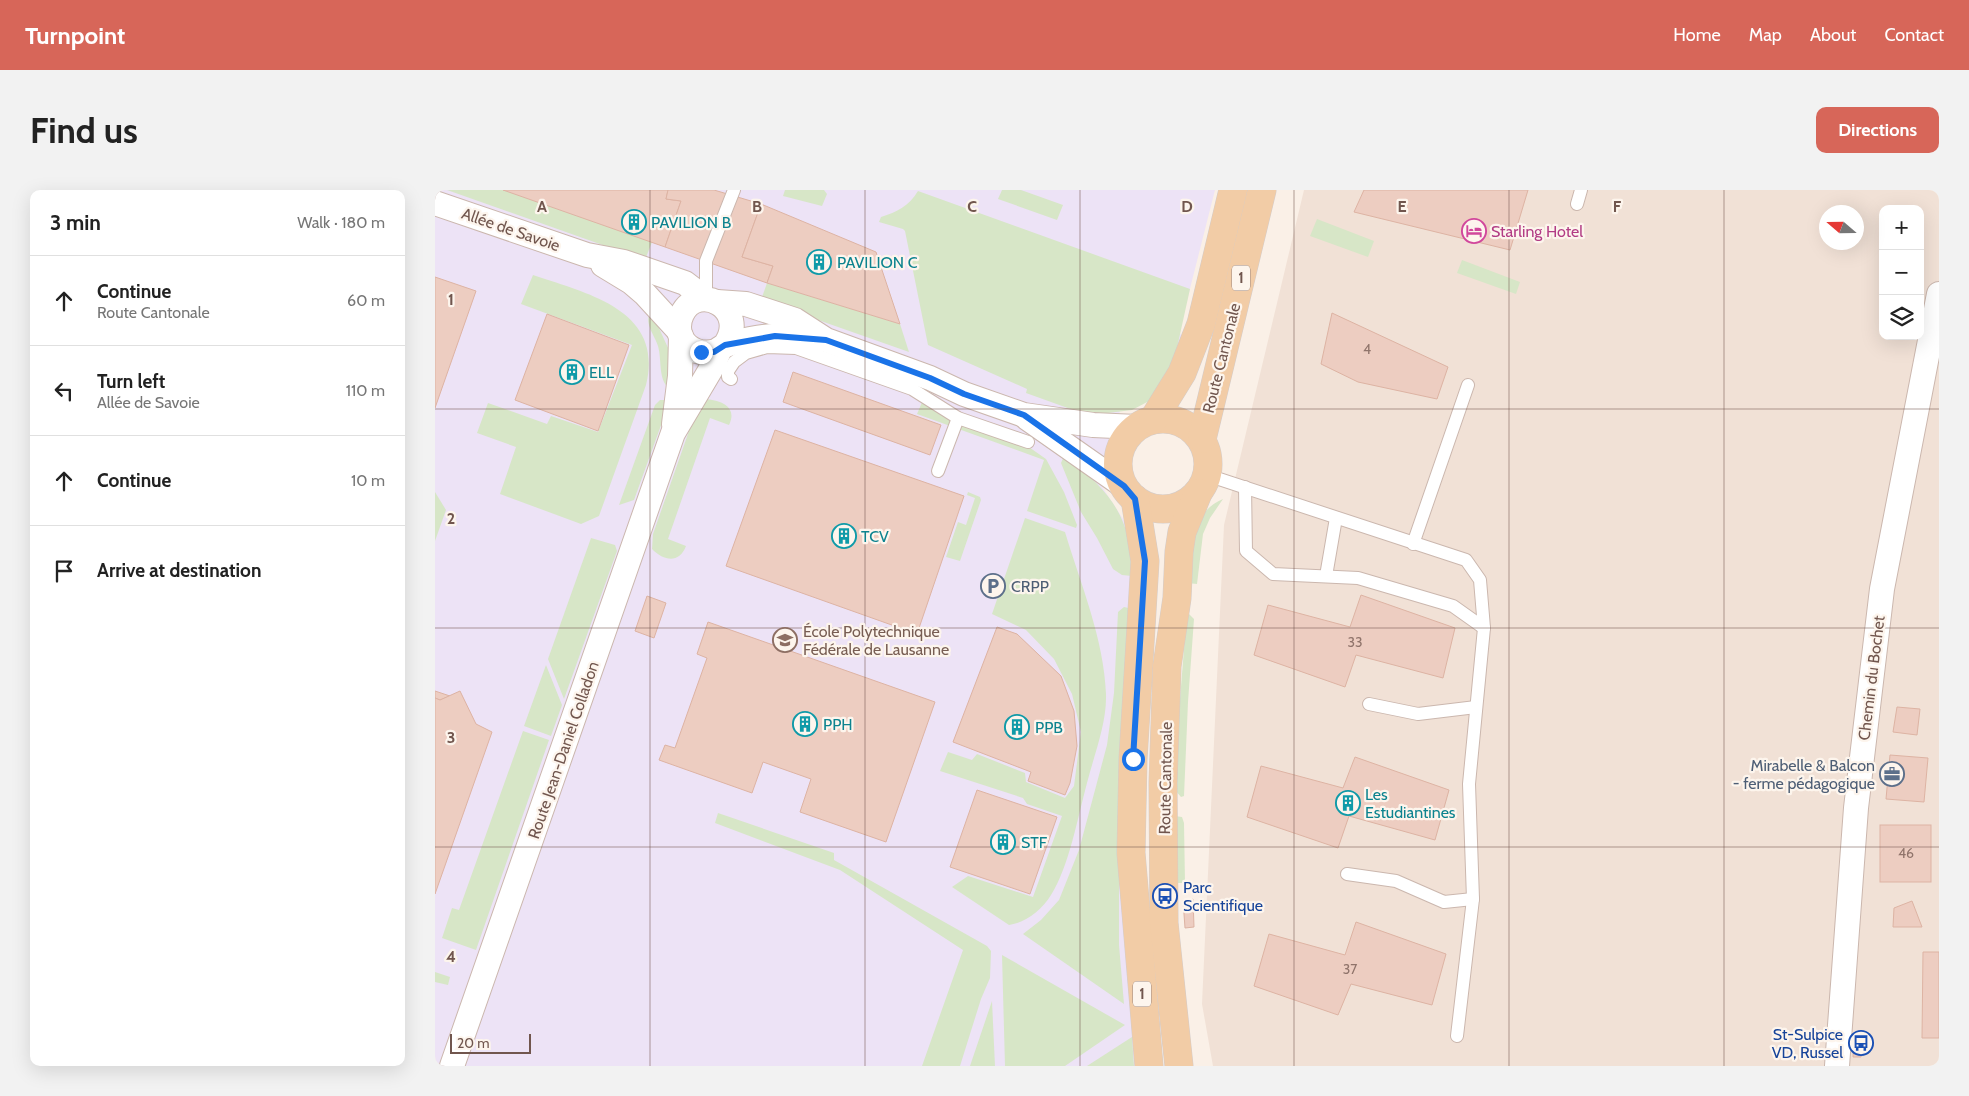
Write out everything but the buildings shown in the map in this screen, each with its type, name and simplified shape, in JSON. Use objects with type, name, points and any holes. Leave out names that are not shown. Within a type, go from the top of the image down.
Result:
[{"type":"main road","name":"Route Cantonale","points":[[1145,424],[1182,373],[1201,324],[1233,190]]},
{"type":"main road","name":"Route Cantonale","points":[[1202,439],[1262,190]]},
{"type":"main road","points":[[1169,419],[1186,424],[1202,439],[1209,457],[1203,484],[1191,500],[1173,508],[1153,508],[1130,493],[1120,478],[1118,459],[1124,441],[1145,424],[1169,419]]},
{"type":"main road","name":"Route Cantonale","points":[[1179,1066],[1164,922],[1163,783],[1167,666],[1177,598],[1182,532],[1203,484]]},
{"type":"main road","name":"Route Cantonale","points":[[1130,493],[1145,561],[1132,778],[1131,852],[1149,1066]]},
{"type":"street","name":"Allée de Savoie","points":[[435,203],[587,255],[624,262],[685,283],[711,300]]},
{"type":"street","name":"Allée de Savoie","points":[[587,255],[631,282],[680,333]]},
{"type":"street","name":"Chemin du Bochet","points":[[1837,1066],[1856,808],[1882,589],[1939,294]]},
{"type":"street","points":[[711,300],[728,312],[732,325],[732,332],[722,347]]},
{"type":"street","points":[[826,340],[775,336],[722,347],[707,353],[688,347],[680,333],[679,324],[683,311],[693,302],[711,300],[746,304],[795,320],[826,340],[930,378],[964,394],[1024,415],[1093,425],[1145,424]]},
{"type":"street","name":"Route Jean-Daniel Colladon","points":[[673,433],[680,376],[680,333]]},
{"type":"street","name":"Route Jean-Daniel Colladon","points":[[453,1066],[673,433],[722,347]]},
{"type":"street","points":[[1024,415],[1130,493]]},
{"type":"lane","points":[[711,300],[706,261],[734,190]]},
{"type":"lane","points":[[1577,204],[1581,190]]},
{"type":"lane","points":[[731,379],[728,377],[728,371],[739,357],[746,353],[767,347],[791,346],[912,389],[959,418],[1028,442]]},
{"type":"lane","points":[[1413,544],[1468,385]]},
{"type":"lane","points":[[938,471],[959,418]]},
{"type":"lane","points":[[1203,484],[1245,487],[1466,560],[1481,580],[1484,628],[1469,784],[1473,899],[1457,1036]]},
{"type":"lane","points":[[1245,487],[1246,551],[1273,574],[1359,578],[1453,606],[1484,628]]},
{"type":"lane","points":[[1326,576],[1336,518]]},
{"type":"lane","points":[[1369,704],[1417,714],[1476,707]]},
{"type":"lane","points":[[1347,874],[1395,881],[1444,902],[1473,899]]},
{"type":"shaded area","name":"École Polytechnique Fédérale de Lausanne","points":[[435,190],[1215,190],[1179,332],[1184,339],[1169,370],[1122,405],[1097,479],[1125,522],[1138,569],[1142,1066],[435,1066]]},
{"type":"shaded area","points":[[1304,190],[1939,190],[1939,1066],[1213,1066],[1202,1004],[1224,525]]},
{"type":"green space","points":[[447,190],[503,190],[652,242],[645,260]]},
{"type":"green space","points":[[785,190],[824,190],[827,194],[822,206],[783,196]]},
{"type":"green space","points":[[1002,190],[1021,190],[1063,205],[1057,220],[998,199]]},
{"type":"green space","points":[[918,191],[1190,289],[1173,366],[1151,400],[1132,410],[1100,414],[1076,411],[1026,393],[1027,389],[928,345],[905,231],[879,222],[881,217],[897,211],[907,204]]},
{"type":"green space","points":[[1317,219],[1374,241],[1368,257],[1310,236]]},
{"type":"green space","points":[[1462,260],[1520,282],[1516,294],[1457,273]]},
{"type":"green space","points":[[533,275],[575,289],[616,308],[632,322],[644,338],[649,359],[646,385],[599,516],[581,524],[500,494],[516,447],[477,433],[488,403],[547,424],[551,416],[598,432],[632,345],[521,304]]},
{"type":"green space","points":[[767,283],[900,324],[909,352],[761,300]]},
{"type":"green space","points":[[650,313],[653,315],[669,350],[668,388],[661,374],[658,346],[648,321]]},
{"type":"green space","points":[[705,399],[722,403],[730,409],[731,419],[729,425],[710,418],[668,539],[686,546],[679,556],[671,559],[666,558],[652,549],[653,534],[697,408]]},
{"type":"green space","points":[[660,400],[668,400],[664,417],[634,500],[619,505],[655,405]]},
{"type":"green space","points":[[923,400],[1026,445],[1046,459],[1064,492],[1077,525],[1076,528],[1027,511],[1044,460],[917,414]]},
{"type":"green space","points":[[1064,456],[1080,468],[1106,493],[1123,521],[1131,555],[1132,576],[1122,575],[1113,569],[1081,512],[1061,463]]},
{"type":"green space","points":[[435,492],[446,510],[435,541]]},
{"type":"green space","points":[[968,492],[980,497],[981,500],[960,561],[946,557],[958,522],[966,525],[975,498],[967,495]]},
{"type":"green space","points":[[1223,499],[1210,518],[1203,534],[1197,584],[1187,583],[1190,546],[1197,524],[1212,505]]},
{"type":"green space","points":[[1025,518],[1065,532],[1101,653],[1106,705],[1100,739],[1072,841],[1057,884],[1047,901],[1038,911],[1021,922],[1009,925],[952,887],[968,876],[1033,897],[1062,816],[1027,804],[1023,798],[940,771],[948,752],[972,760],[977,754],[1025,773],[1026,782],[1065,798],[1074,786],[1081,732],[1072,694],[1054,659],[1026,630],[992,614]]},
{"type":"green space","points":[[591,538],[615,545],[617,551],[564,699],[548,659]]},
{"type":"green space","points":[[1124,607],[1133,609],[1119,752],[1119,945],[1124,1004],[1023,934],[1041,920],[1059,900],[1079,850],[1107,745],[1114,693],[1118,612]]},
{"type":"green space","points":[[1187,612],[1194,619],[1184,796],[1181,797],[1175,790]]},
{"type":"green space","points":[[546,665],[562,705],[551,736],[524,726]]},
{"type":"green space","points":[[523,731],[549,740],[476,950],[442,938],[452,908],[459,910]]},
{"type":"green space","points":[[718,813],[834,853],[834,860],[987,946],[991,951],[990,978],[981,999],[960,1066],[922,1066],[963,950],[840,870],[715,823]]},
{"type":"green space","points":[[1175,816],[1182,817],[1184,823],[1185,883],[1176,883]]},
{"type":"green space","points":[[1002,955],[1125,1025],[1065,1066],[1005,1066]]},
{"type":"green space","points":[[435,972],[450,977],[448,985],[435,982]]},
{"type":"green space","points":[[992,1001],[995,1066],[970,1066]]},
{"type":"green space","points":[[1132,1037],[1134,1066],[1087,1066]]},
{"type":"place","name":"PAVILION B","points":[[634,222]]},
{"type":"place","name":"Starling Hotel","points":[[1474,231]]},
{"type":"place","name":"PAVILION C","points":[[819,262]]},
{"type":"place","name":"ELL","points":[[572,372]]},
{"type":"place","name":"TCV","points":[[844,536]]},
{"type":"place","name":"CRPP","points":[[993,586]]},
{"type":"place","name":"École Polytechnique Fédérale de Lausanne","points":[[785,640]]},
{"type":"place","name":"PPH","points":[[805,724]]},
{"type":"place","name":"PPB","points":[[1017,727]]},
{"type":"place","name":"Mirabelle & Balcon - ferme pédagogique","points":[[1892,774]]},
{"type":"place","name":"Les Estudiantines","points":[[1348,803]]},
{"type":"place","name":"STF","points":[[1003,842]]},
{"type":"place","name":"Parc Scientifique","points":[[1165,896]]},
{"type":"place","name":"St-Sulpice VD, Russel","points":[[1861,1043]]},
{"type":"route","points":[[701,352],[714,352],[725,345],[775,336],[826,340],[930,378],[964,394],[1024,415],[1124,486],[1135,499],[1145,561],[1133,759]]}]
